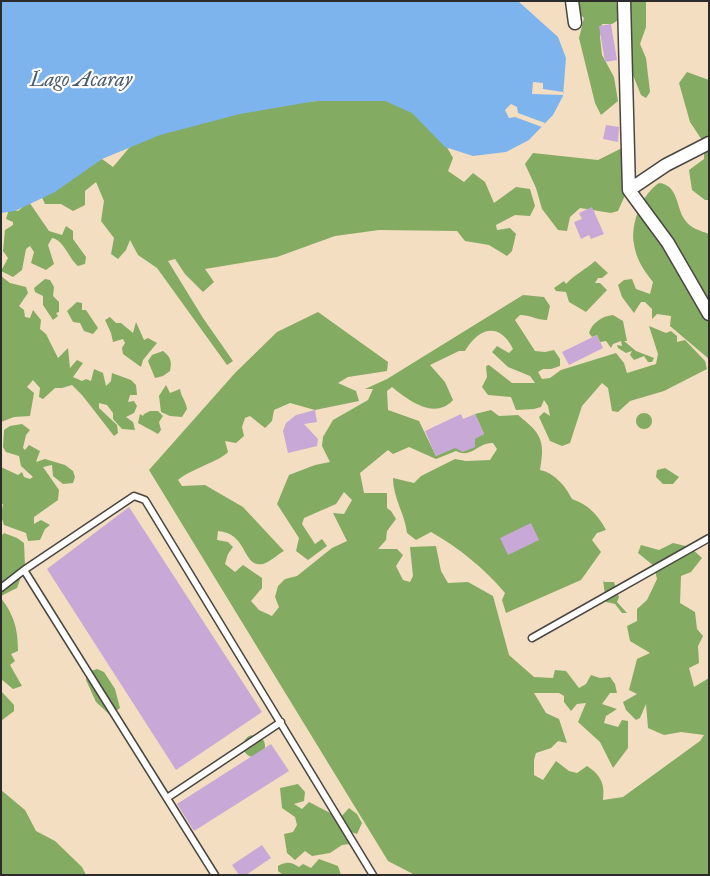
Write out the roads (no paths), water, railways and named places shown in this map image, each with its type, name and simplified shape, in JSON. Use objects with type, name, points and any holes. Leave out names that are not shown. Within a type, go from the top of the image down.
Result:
[{"type":"street","points":[[572,1],[575,22]]},
{"type":"street","points":[[624,1],[629,190],[668,243],[709,314]]},
{"type":"street","points":[[629,190],[666,165],[709,143]]},
{"type":"lane","points":[[1,588],[24,570],[134,496],[145,500],[373,875]]},
{"type":"lane","points":[[532,638],[709,538]]},
{"type":"lane","points":[[24,570],[215,875]]},
{"type":"lane","points":[[167,798],[280,722]]},
{"type":"water","name":"Lago Acaray","points":[[1,1],[518,1],[558,37],[566,58],[563,96],[553,115],[529,140],[506,152],[473,156],[445,147],[412,113],[385,101],[316,101],[240,114],[160,135],[102,159],[55,192],[15,211],[1,213]]}]
